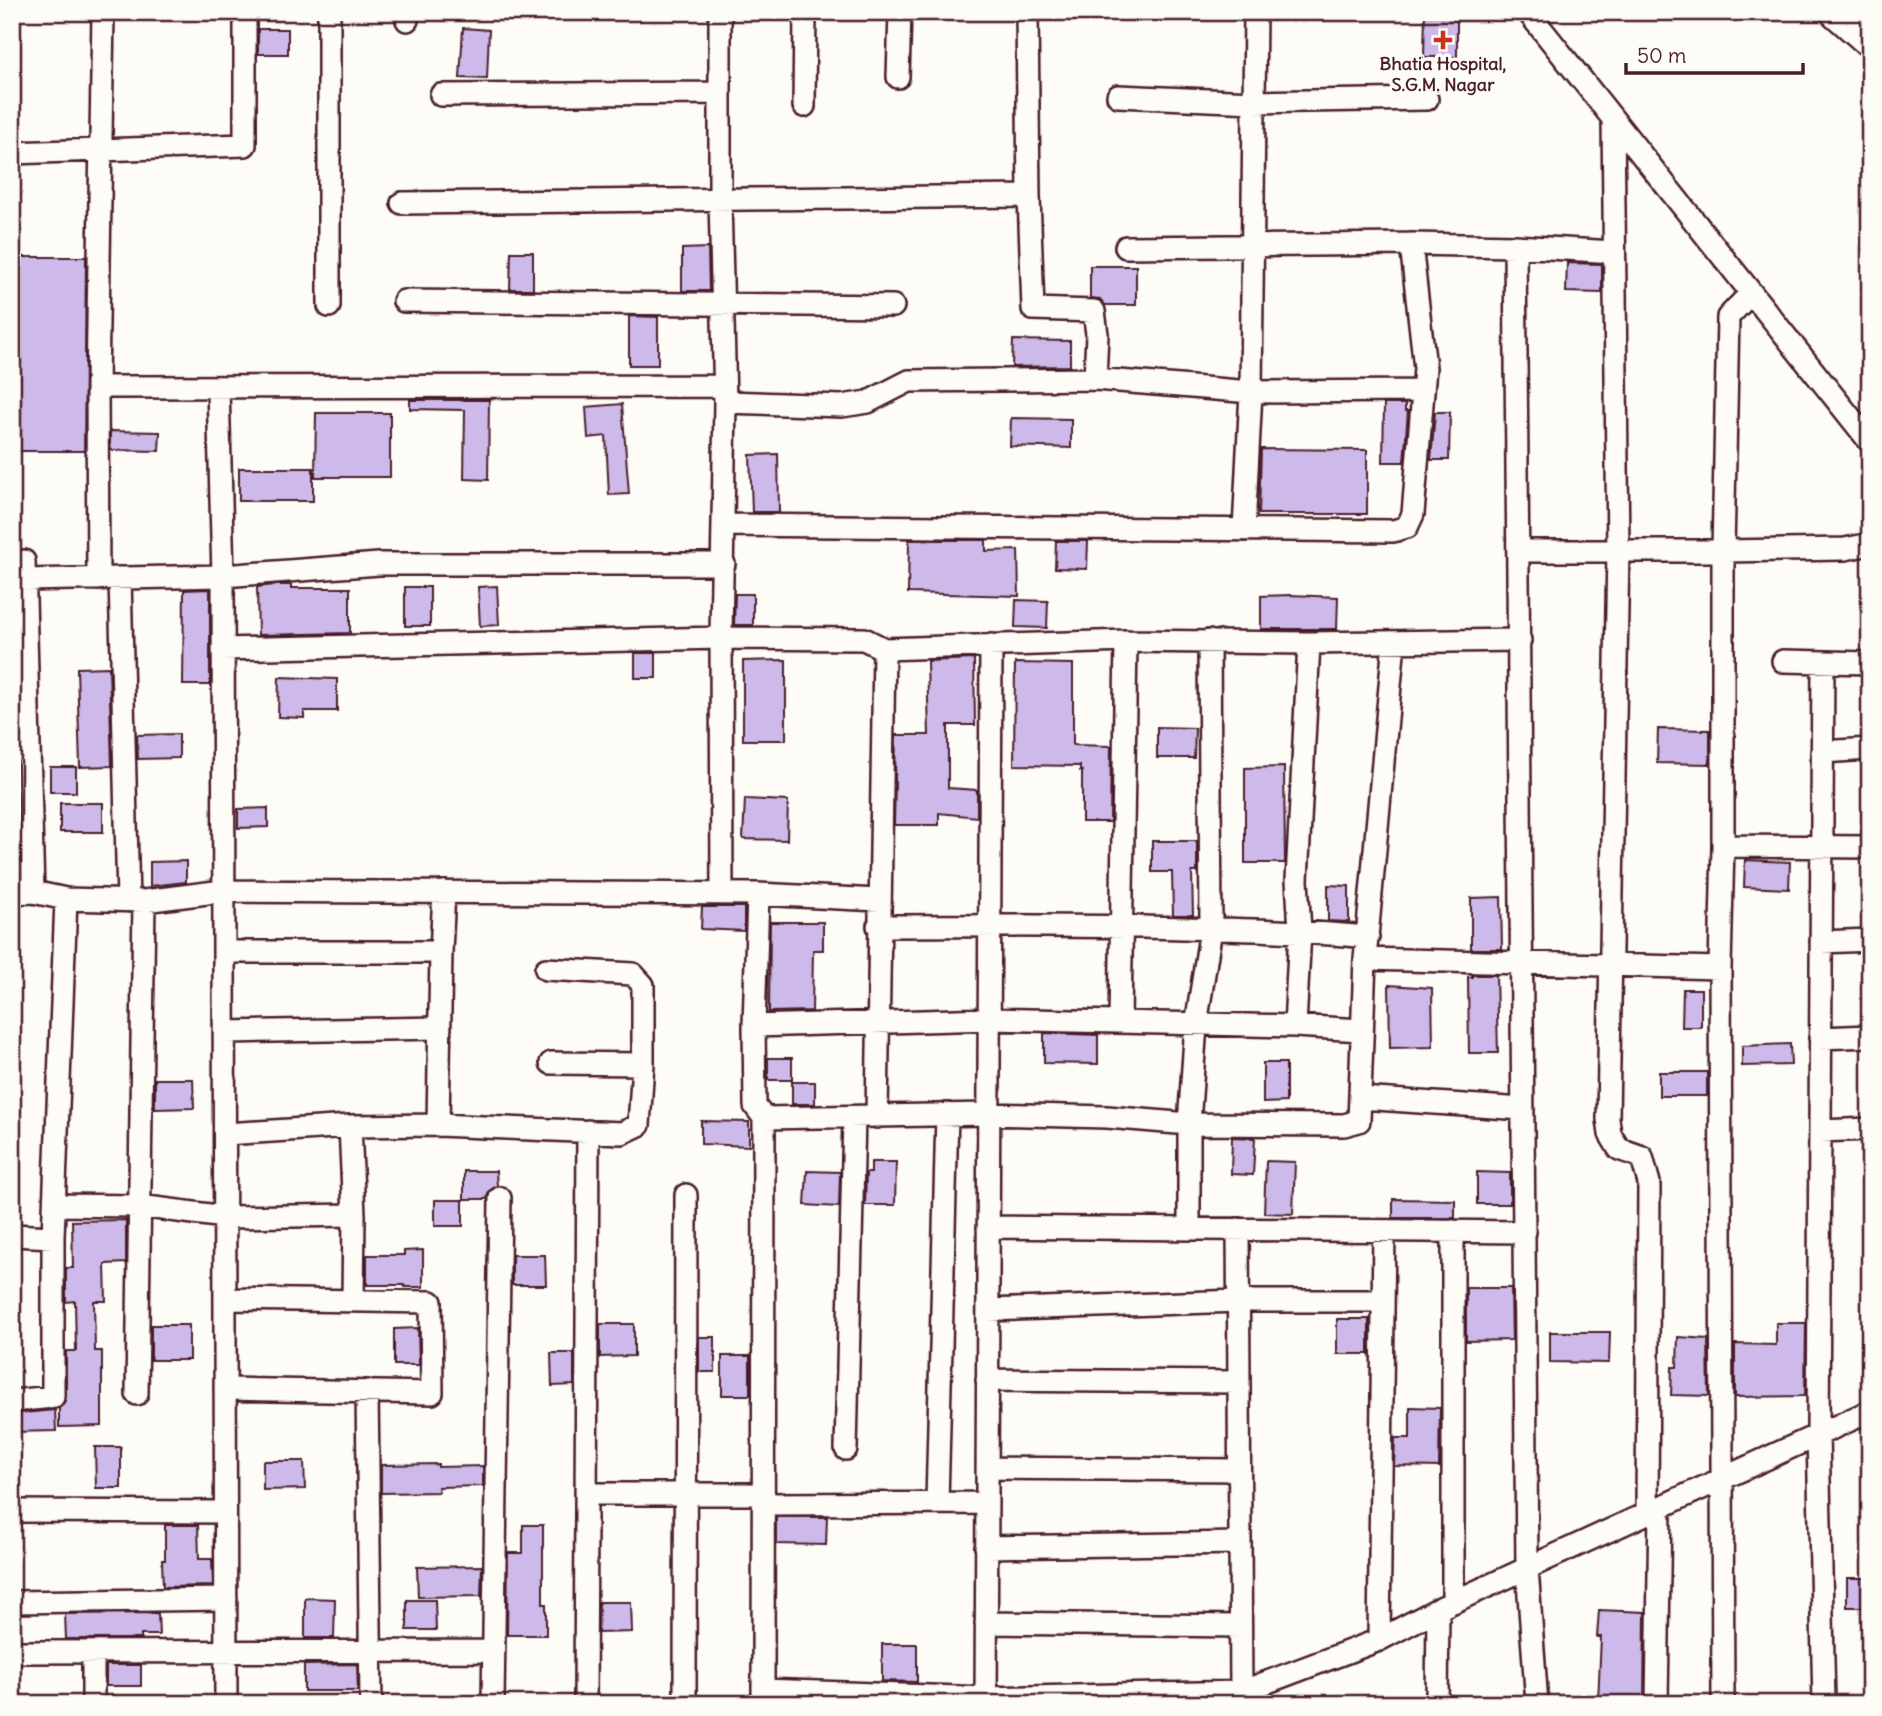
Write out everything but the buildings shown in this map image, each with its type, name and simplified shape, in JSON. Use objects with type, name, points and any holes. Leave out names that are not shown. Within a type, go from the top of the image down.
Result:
[{"type":"street","points":[[98,579],[99,150],[103,12]]},
{"type":"street","points":[[12,153],[245,145],[245,12]]},
{"type":"street","points":[[329,12],[329,306]]},
{"type":"street","points":[[720,12],[720,199],[725,394],[725,525],[721,638],[722,894]]},
{"type":"street","points":[[804,106],[805,12]]},
{"type":"street","points":[[898,77],[900,12]]},
{"type":"street","points":[[1027,12],[1033,309],[1094,311],[1097,334],[1095,379]]},
{"type":"street","points":[[1244,530],[1251,392],[1255,12]]},
{"type":"street","points":[[1528,12],[1870,442]]},
{"type":"street","points":[[1836,12],[1870,43]]},
{"type":"street","points":[[440,95],[719,93]]},
{"type":"street","points":[[1118,96],[1254,102],[1427,99]]},
{"type":"street","points":[[1613,119],[1618,550],[1610,1133],[1619,1149],[1642,1157],[1649,1183],[1657,1704]]},
{"type":"street","points":[[402,202],[1029,196]]},
{"type":"street","points":[[1126,247],[1411,244],[1614,252]]},
{"type":"street","points":[[725,525],[1393,531],[1406,527],[1413,514],[1425,368],[1411,244]]},
{"type":"street","points":[[1515,246],[1527,1568],[1537,1704]]},
{"type":"street","points":[[1723,1704],[1720,968],[1723,846],[1723,551],[1728,317],[1751,293]]},
{"type":"street","points":[[404,301],[893,306]]},
{"type":"street","points":[[97,387],[725,394],[842,405],[868,402],[909,381],[1095,379],[1251,392],[1423,391]]},
{"type":"street","points":[[218,387],[223,576],[226,1704]]},
{"type":"street","points":[[1519,551],[1845,549],[1870,544]]},
{"type":"street","points":[[724,564],[380,564],[223,576],[98,579],[24,570],[22,892],[66,899],[136,901],[223,891],[758,894],[878,900]]},
{"type":"street","points":[[120,578],[136,901],[139,1206],[137,1394]]},
{"type":"street","points":[[223,649],[721,638],[864,639],[884,649],[1126,641],[1309,643],[1520,640]]},
{"type":"street","points":[[1120,1021],[1126,641]]},
{"type":"street","points":[[1189,1227],[1189,1124],[1196,1025],[1211,929],[1209,641]]},
{"type":"street","points":[[758,894],[754,1026],[755,1106],[764,1118],[989,1114],[1107,1117],[1189,1124],[1344,1125],[1359,1121],[1361,1030],[1394,642]]},
{"type":"street","points":[[1296,1026],[1300,931],[1297,880],[1309,643]]},
{"type":"street","points":[[986,1701],[991,645]]},
{"type":"street","points":[[877,1117],[878,900],[884,649]]},
{"type":"street","points":[[1783,662],[1870,663]]},
{"type":"street","points":[[1823,663],[1818,1434],[1824,1704]]},
{"type":"street","points":[[1822,752],[1870,749]]},
{"type":"street","points":[[1723,846],[1870,847]]},
{"type":"street","points":[[438,1125],[440,952],[444,892]]},
{"type":"street","points":[[12,1401],[52,1397],[53,1237],[66,899]]},
{"type":"street","points":[[878,926],[990,924],[1300,931],[1367,948],[1522,963],[1720,968]]},
{"type":"street","points":[[1821,942],[1870,940]]},
{"type":"street","points":[[225,952],[440,952]]},
{"type":"street","points":[[225,1134],[350,1126],[438,1125],[622,1133],[639,1125],[643,1064],[643,985],[633,974],[546,969]]},
{"type":"street","points":[[754,1026],[989,1019],[1361,1030]]},
{"type":"street","points":[[225,1032],[440,1028]]},
{"type":"street","points":[[1820,1038],[1870,1037]]},
{"type":"street","points":[[551,1063],[643,1064]]},
{"type":"street","points":[[1361,1098],[1524,1109]]},
{"type":"street","points":[[937,1503],[947,1114]]},
{"type":"street","points":[[846,1449],[853,1117]]},
{"type":"street","points":[[764,1118],[763,1697],[986,1701],[1241,1692],[1379,1640],[1445,1606],[1870,1411]]},
{"type":"street","points":[[350,1126],[355,1216],[353,1301]]},
{"type":"street","points":[[1820,1131],[1870,1129]]},
{"type":"street","points":[[585,1704],[588,1131]]},
{"type":"street","points":[[685,1704],[686,1195]]},
{"type":"street","points":[[493,1704],[500,1198]]},
{"type":"street","points":[[55,1205],[139,1206],[225,1216],[355,1216]]},
{"type":"street","points":[[988,1227],[1525,1232]]},
{"type":"street","points":[[1238,1229],[1241,1692]]},
{"type":"street","points":[[1379,1640],[1384,1231]]},
{"type":"street","points":[[1437,1704],[1445,1606],[1453,1231]]},
{"type":"street","points":[[12,1235],[53,1237]]},
{"type":"street","points":[[225,1300],[431,1302],[432,1393],[225,1389]]},
{"type":"street","points":[[988,1310],[1238,1301],[1383,1301]]},
{"type":"street","points":[[987,1380],[1239,1382]]},
{"type":"street","points":[[367,1391],[371,1704]]},
{"type":"street","points":[[987,1468],[1239,1470]]},
{"type":"street","points":[[586,1493],[987,1503]]},
{"type":"street","points":[[12,1511],[225,1512]]},
{"type":"street","points":[[986,1547],[1240,1543]]},
{"type":"street","points":[[12,1602],[226,1599]]},
{"type":"street","points":[[986,1623],[1240,1626]]},
{"type":"street","points":[[12,1652],[492,1650]]},
{"type":"street","points":[[93,1653],[93,1704]]},
{"type":"place","name":"Bhatia Hospital, S.G.M. Nagar","points":[[1443,40]]}]
